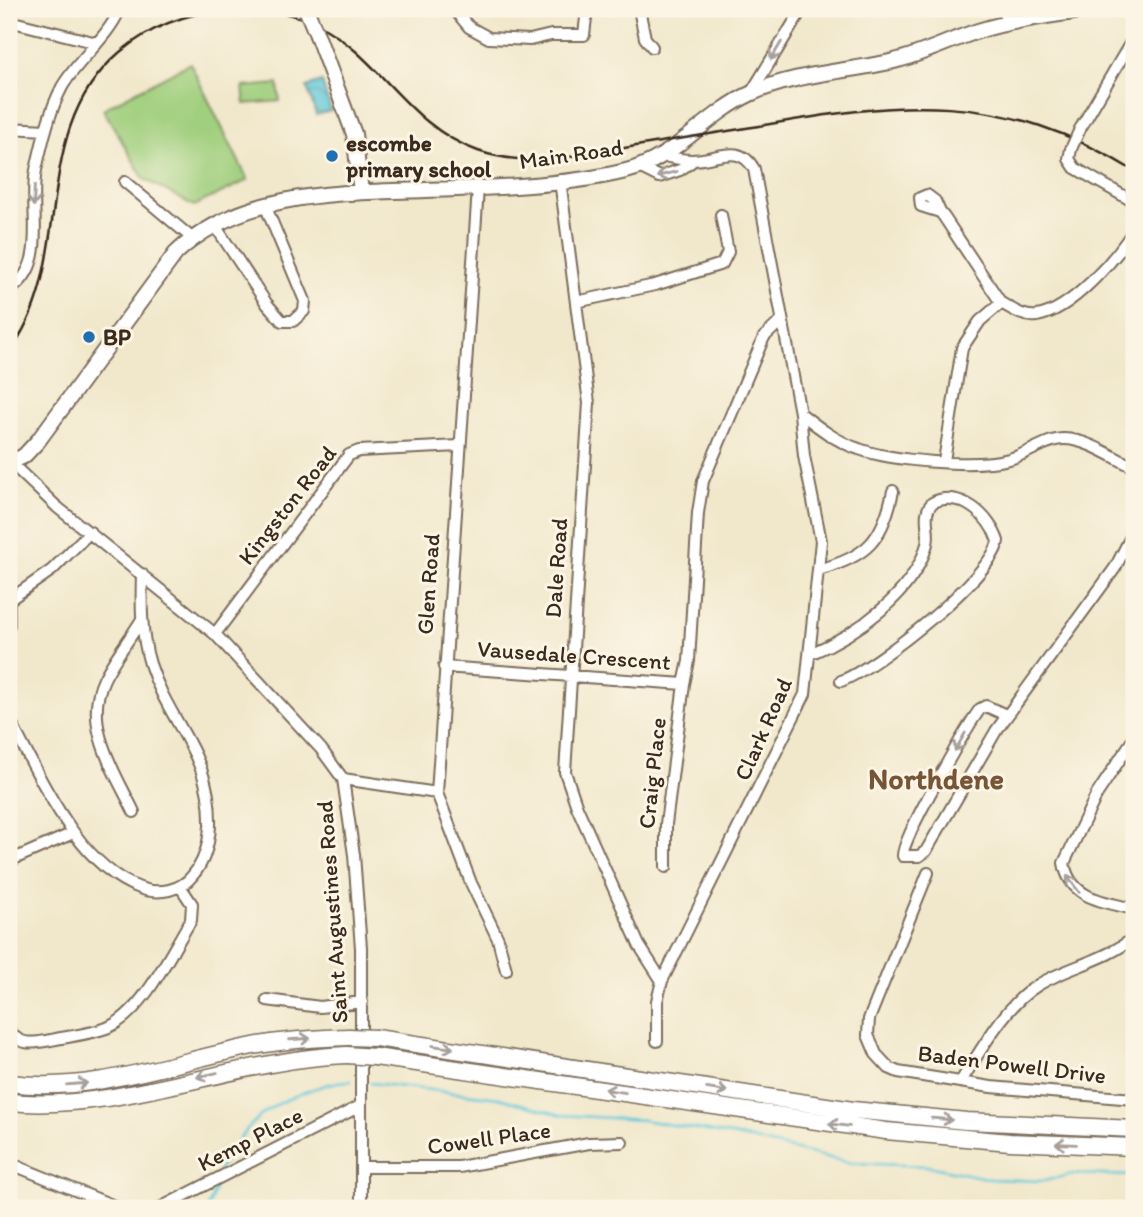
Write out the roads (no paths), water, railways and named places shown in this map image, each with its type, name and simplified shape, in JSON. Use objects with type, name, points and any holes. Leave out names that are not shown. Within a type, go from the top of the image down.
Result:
[{"type":"highway","points":[[9,1083],[58,1085],[92,1082],[271,1043],[349,1037],[376,1038],[853,1110],[966,1121],[1134,1129]]},
{"type":"highway","points":[[9,1102],[54,1104],[99,1099],[276,1061],[347,1055],[375,1056],[886,1131],[1010,1142],[1134,1147]]},
{"type":"main road","points":[[306,9],[354,134],[361,192]]},
{"type":"main road","name":"Main Road","points":[[10,463],[32,449],[169,261],[193,239],[265,205],[299,197],[478,188],[560,180],[639,167],[664,156],[722,110],[751,93],[812,76],[897,60],[1005,16],[1098,9]]},
{"type":"street","points":[[9,290],[24,279],[32,260],[34,187],[46,130],[62,87],[120,9]]},
{"type":"street","points":[[454,9],[469,27],[480,35],[530,40],[551,35],[584,35],[587,9]]},
{"type":"street","points":[[639,9],[645,38],[652,47]]},
{"type":"street","points":[[751,93],[802,9]]},
{"type":"street","points":[[9,22],[97,43]]},
{"type":"street","points":[[1134,37],[1080,129],[1069,159],[1075,168],[1134,202]]},
{"type":"street","points":[[9,128],[46,130]]},
{"type":"street","points":[[664,156],[694,160],[741,154],[754,169],[781,321]]},
{"type":"street","points":[[639,167],[649,175],[665,177],[694,160]]},
{"type":"street","name":"Dale Road","points":[[560,180],[589,382],[565,757],[568,784],[639,945],[662,981]]},
{"type":"street","points":[[125,182],[193,239]]},
{"type":"street","name":"Glen Road","points":[[478,188],[437,793],[466,872],[498,939],[506,971]]},
{"type":"street","points":[[216,227],[267,304],[282,321],[293,321],[304,311],[305,301],[265,205]]},
{"type":"street","points":[[940,212],[1001,303],[1025,315],[1035,316],[1055,308],[1108,268],[1134,230]]},
{"type":"street","points":[[576,302],[655,285],[722,264],[728,252],[721,215]]},
{"type":"street","points":[[944,461],[965,340],[980,321],[1001,303]]},
{"type":"street","name":"Clark Road","points":[[657,1041],[657,1001],[662,981],[801,705],[808,682],[820,527],[804,456],[800,413],[781,321]]},
{"type":"street","name":"Vausedale Crescent","points":[[444,667],[684,684],[700,493],[757,353],[769,331],[781,321]]},
{"type":"street","points":[[800,413],[825,432],[861,450],[979,463],[1009,459],[1065,439],[1085,444],[1134,467]]},
{"type":"street","name":"Kingston Road","points":[[215,634],[349,455],[359,451],[459,446]]},
{"type":"street","name":"Saint Augustines Road","points":[[10,463],[33,486],[215,634],[321,749],[343,779],[354,855],[362,1002],[361,1208]]},
{"type":"street","points":[[818,570],[852,558],[874,541],[883,529],[893,491]]},
{"type":"street","points":[[810,653],[837,640],[877,612],[905,585],[927,546],[926,516],[932,503],[942,499],[953,500],[981,513],[992,526],[998,541],[996,552],[984,569],[886,655],[841,681]]},
{"type":"street","points":[[1006,715],[986,706],[980,709],[928,800],[902,855],[919,856],[926,851],[1006,715],[1131,548],[1134,531]]},
{"type":"street","points":[[9,625],[9,601],[52,570],[90,532]]},
{"type":"street","points":[[9,719],[71,834],[128,883],[151,891],[164,892],[189,880],[205,857],[209,835],[208,794],[194,748],[157,681],[142,619],[142,574]]},
{"type":"street","points":[[134,812],[98,734],[96,710],[104,679],[142,619]]},
{"type":"street","name":"Craig Place","points":[[666,867],[666,824],[684,684]]},
{"type":"street","points":[[1134,738],[1097,794],[1064,863],[1069,879],[1080,894],[1134,909]]},
{"type":"street","points":[[343,779],[437,793]]},
{"type":"street","points":[[9,861],[71,834]]},
{"type":"street","name":"Baden Powell Drive","points":[[928,873],[869,1019],[869,1035],[876,1054],[889,1068],[991,1087],[1134,1099]]},
{"type":"street","points":[[11,1033],[33,1044],[108,1027],[126,1015],[149,987],[191,920],[192,904],[180,886]]},
{"type":"street","points":[[961,1081],[1011,1010],[1029,991],[1101,957],[1134,937]]},
{"type":"street","points":[[267,1000],[320,1007],[362,1002]]},
{"type":"street","name":"Kemp Place","points":[[160,1208],[360,1106]]},
{"type":"street","name":"Cowell Place","points":[[361,1167],[459,1167],[589,1143],[622,1142]]},
{"type":"street","points":[[9,1163],[119,1208]]},
{"type":"water","points":[[322,82],[331,111],[316,115],[307,87]]},
{"type":"waterway","points":[[218,1170],[247,1130],[268,1110],[308,1091],[332,1083],[351,1081]]},
{"type":"waterway","points":[[371,1083],[499,1098],[561,1115],[643,1120],[737,1136],[851,1163],[928,1166],[991,1179],[1044,1181],[1073,1174],[1134,1176]]},
{"type":"waterway","points":[[208,1208],[215,1189]]},
{"type":"railway","points":[[9,352],[30,316],[42,278],[62,158],[73,120],[91,84],[120,52],[144,35],[170,22],[227,9]]},
{"type":"railway","points":[[256,9],[296,16],[318,25],[360,55],[432,125],[453,140],[491,155],[517,159],[584,155],[855,111],[948,108],[993,114],[1039,125],[1085,144],[1134,171]]},
{"type":"place","name":"escombe primary school","points":[[332,156]]},
{"type":"place","name":"BP","points":[[89,337]]},
{"type":"district","name":"Northdene","points":[[936,779]]}]
